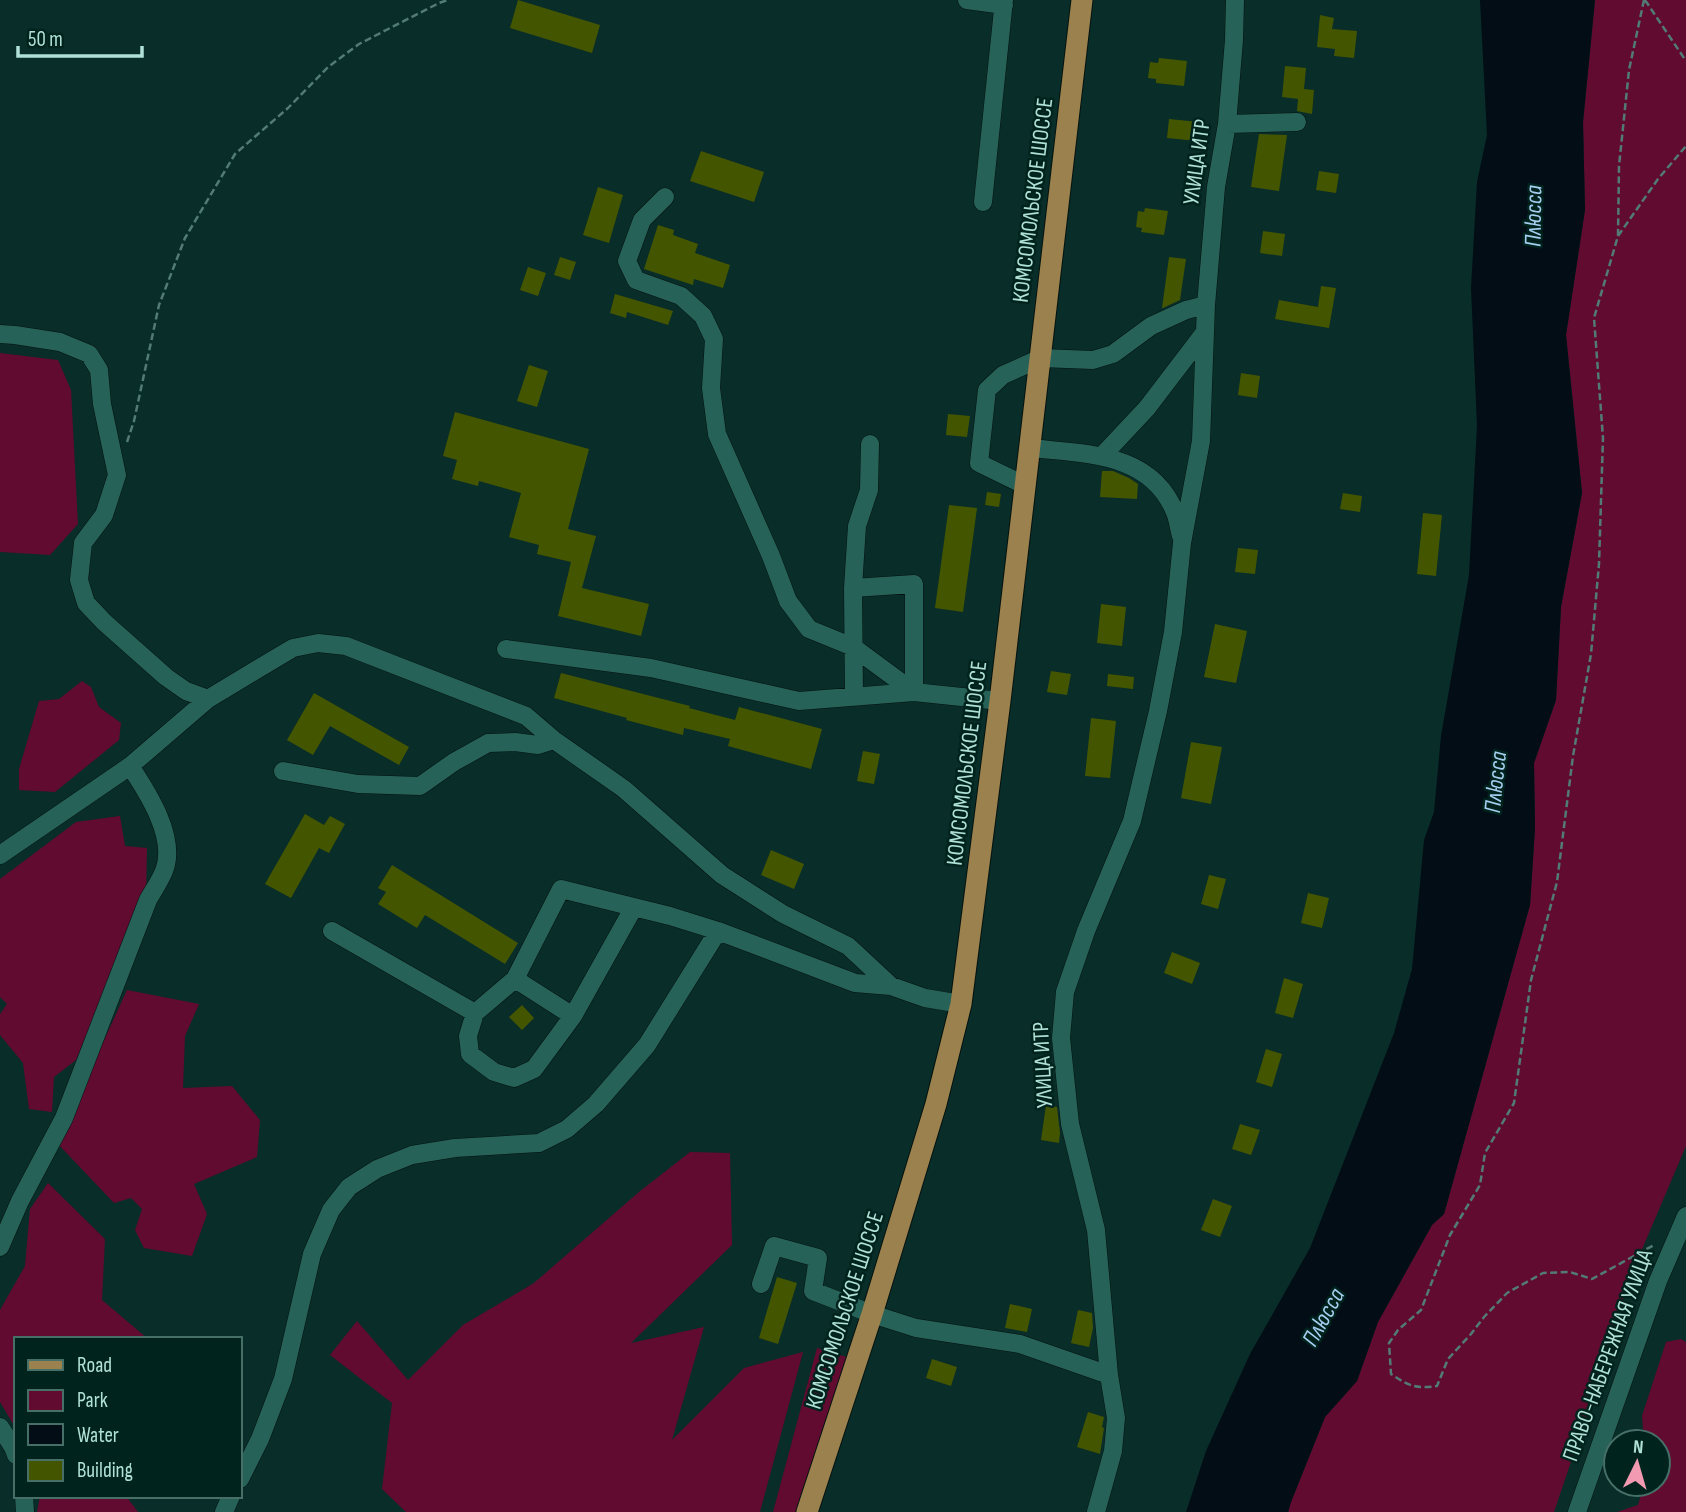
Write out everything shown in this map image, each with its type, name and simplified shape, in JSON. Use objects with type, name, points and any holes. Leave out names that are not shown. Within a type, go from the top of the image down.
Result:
[{"type":"main road","name":"КОМСОМОЛЬСКОЕ ШОССЕ","points":[[807,1512],[872,1314],[936,1104],[961,1004],[1026,486],[1082,0]]},
{"type":"street","points":[[967,0],[1004,2],[983,202]]},
{"type":"street","name":"УЛИЦА ИТР","points":[[1097,1512],[1113,1451],[1116,1418],[1109,1375],[1096,1230],[1070,1124],[1062,1038],[1065,992],[1086,931],[1132,821],[1161,698],[1182,543],[1201,441],[1206,305],[1216,187],[1227,124],[1235,0]]},
{"type":"street","points":[[1227,124],[1297,122]]},
{"type":"street","points":[[665,197],[642,220],[626,261],[636,280],[681,296],[703,316],[714,339],[711,388],[717,434],[788,601],[810,629],[853,647],[914,692]]},
{"type":"street","points":[[1026,486],[979,463],[987,390],[1003,375],[1041,358],[1093,360],[1113,354],[1151,326],[1185,310],[1206,305]]},
{"type":"street","points":[[1100,455],[1147,408],[1205,331]]},
{"type":"street","points":[[0,334],[60,342],[89,354],[99,370],[102,404],[117,475],[104,515],[83,543],[79,580],[86,603],[166,677],[186,691],[208,699]]},
{"type":"street","points":[[854,696],[853,588],[857,526],[869,490],[870,444]]},
{"type":"street","name":"УЛИЦА ИТР","points":[[1030,448],[1100,455],[1124,462],[1143,472],[1162,489],[1176,514],[1182,543]]},
{"type":"street","points":[[853,588],[914,584],[914,692]]},
{"type":"street","points":[[0,855],[130,766],[208,699],[293,648],[318,643],[346,646],[526,716],[554,740],[624,789],[722,875],[783,914],[848,946],[891,986]]},
{"type":"street","points":[[506,649],[651,668],[799,701],[914,692],[1000,701]]},
{"type":"street","points":[[283,771],[358,784],[420,786],[454,762],[488,743],[538,745],[554,740]]},
{"type":"street","points":[[0,1247],[20,1201],[64,1118],[148,900],[164,871],[168,855],[162,827],[148,793],[130,766]]},
{"type":"street","points":[[634,907],[573,1016],[534,1069],[514,1078],[494,1072],[470,1054],[468,1036],[475,1013],[515,979],[561,889],[634,907],[670,916],[718,931],[855,983],[891,986],[925,998],[961,1004]]},
{"type":"street","points":[[332,931],[475,1013]]},
{"type":"street","points":[[242,1475],[260,1439],[283,1378],[312,1254],[331,1210],[349,1187],[377,1169],[412,1155],[455,1148],[539,1143],[567,1129],[596,1104],[648,1045],[718,931]]},
{"type":"street","points":[[515,979],[573,1016]]},
{"type":"street","name":"ПРАВО-НАБЕРЕЖНАЯ УЛИЦА","points":[[1577,1512],[1658,1281],[1686,1216]]},
{"type":"street","points":[[761,1284],[774,1246],[818,1258],[813,1291],[872,1314],[916,1328],[1020,1344],[1109,1375]]},
{"type":"street","points":[[0,1427],[14,1450]]},
{"type":"path","points":[[127,443],[159,306],[186,238],[235,154],[288,108],[328,67],[359,44],[448,0]]},
{"type":"path","points":[[1645,0],[1686,61]]},
{"type":"path","points":[[1645,0],[1629,70],[1619,166],[1618,236],[1594,318],[1603,438],[1599,564],[1591,654],[1573,756],[1558,883],[1531,980],[1514,1103],[1485,1153],[1480,1185],[1450,1235],[1421,1311],[1398,1330],[1389,1343],[1391,1374],[1409,1386],[1437,1386],[1448,1359],[1507,1293],[1543,1273],[1570,1272],[1592,1279],[1678,1233]]},
{"type":"path","points":[[1618,236],[1658,179],[1686,146]]},
{"type":"green space","points":[[1595,0],[1686,0],[1686,1146],[1629,1280],[1554,1512],[1288,1512],[1325,1417],[1357,1381],[1378,1322],[1432,1225],[1444,1214],[1530,905],[1535,828],[1534,763],[1556,700],[1561,607],[1582,493],[1566,335],[1585,210],[1583,122]]},
{"type":"green space","points":[[0,353],[58,360],[71,390],[78,524],[50,555],[0,552]]},
{"type":"green space","points":[[82,681],[91,687],[99,707],[121,723],[119,740],[55,792],[19,790],[19,769],[39,701],[59,699]]},
{"type":"green space","points":[[120,816],[125,846],[147,848],[146,894],[76,1060],[54,1077],[52,1112],[29,1109],[23,1063],[0,1035],[0,1014],[7,1004],[0,997],[0,879],[76,822]]},
{"type":"green space","points":[[127,990],[199,1004],[185,1036],[183,1088],[232,1086],[260,1120],[257,1157],[194,1184],[207,1214],[192,1256],[144,1248],[135,1230],[142,1209],[131,1198],[114,1203],[57,1143]]},
{"type":"green space","points":[[690,1152],[730,1153],[732,1245],[631,1343],[704,1327],[672,1440],[744,1368],[803,1352],[760,1512],[406,1512],[382,1489],[392,1403],[330,1355],[357,1321],[408,1380],[463,1325],[534,1283],[639,1192]]},
{"type":"green space","points":[[48,1183],[105,1239],[102,1300],[146,1337],[14,1337],[14,1426],[0,1402],[0,1310],[25,1266],[30,1209]]},
{"type":"green space","points":[[1681,1339],[1686,1342],[1686,1512],[1617,1512],[1638,1505],[1640,1498],[1672,1498],[1672,1428],[1643,1428],[1642,1416],[1666,1342]]},
{"type":"green space","points":[[817,1348],[850,1358],[799,1512],[773,1512]]},
{"type":"green space","points":[[40,1498],[128,1498],[138,1512],[37,1512]]},
{"type":"water","name":"Плюсса","points":[[1480,0],[1595,0],[1583,122],[1585,210],[1566,335],[1582,493],[1561,607],[1556,700],[1534,763],[1535,828],[1530,905],[1444,1214],[1432,1225],[1378,1322],[1357,1381],[1325,1417],[1288,1512],[1186,1512],[1206,1451],[1250,1354],[1310,1248],[1394,1033],[1412,969],[1424,840],[1434,812],[1441,736],[1469,575],[1477,426],[1471,288],[1477,182],[1487,135]]},
{"type":"building","points":[[518,0],[600,25],[592,53],[510,28]]},
{"type":"building","points":[[1320,15],[1334,18],[1332,29],[1357,31],[1354,58],[1334,56],[1335,49],[1317,47]]},
{"type":"building","points":[[1159,58],[1187,61],[1184,86],[1156,83],[1156,79],[1148,78],[1150,62],[1158,63]]},
{"type":"building","points":[[1285,66],[1306,68],[1304,89],[1314,90],[1312,114],[1297,111],[1298,99],[1282,97]]},
{"type":"building","points":[[1169,119],[1199,122],[1197,141],[1167,138]]},
{"type":"building","points":[[1259,134],[1287,135],[1279,191],[1251,187]]},
{"type":"building","points":[[701,151],[764,172],[754,202],[690,181]]},
{"type":"building","points":[[1319,171],[1339,174],[1336,193],[1316,190]]},
{"type":"building","points":[[598,187],[623,195],[609,243],[583,235]]},
{"type":"building","points":[[1145,208],[1168,211],[1164,235],[1141,232],[1142,228],[1136,227],[1138,211],[1144,212]]},
{"type":"building","points":[[658,225],[674,230],[673,235],[698,244],[695,253],[730,265],[723,288],[694,279],[693,285],[644,269]]},
{"type":"building","points":[[1263,231],[1285,234],[1282,256],[1260,253]]},
{"type":"building","points":[[560,257],[576,262],[570,280],[554,275]]},
{"type":"building","points":[[1169,257],[1186,259],[1180,300],[1162,308]]},
{"type":"building","points":[[528,267],[546,273],[538,296],[520,290]]},
{"type":"building","points":[[1321,286],[1336,288],[1329,328],[1275,319],[1279,300],[1318,307]]},
{"type":"building","points":[[615,294],[673,311],[668,325],[627,312],[626,318],[610,313]]},
{"type":"building","points":[[529,365],[548,371],[537,407],[517,401]]},
{"type":"building","points":[[1241,373],[1260,376],[1257,398],[1238,395]]},
{"type":"building","points":[[455,412],[589,449],[568,529],[596,536],[582,588],[649,604],[641,636],[558,616],[571,562],[537,554],[539,545],[509,537],[521,493],[479,481],[478,486],[452,479],[457,460],[443,456]]},
{"type":"building","points":[[948,414],[970,416],[967,437],[946,435]]},
{"type":"building","points":[[1102,471],[1113,471],[1138,484],[1137,499],[1100,497]]},
{"type":"building","points":[[987,492],[1001,494],[999,507],[985,505]]},
{"type":"building","points":[[1343,493],[1362,496],[1360,512],[1340,509]]},
{"type":"building","points":[[949,505],[977,508],[963,612],[935,608]]},
{"type":"building","points":[[1423,513],[1442,515],[1436,576],[1417,574]]},
{"type":"building","points":[[1238,548],[1258,550],[1255,574],[1235,572]]},
{"type":"building","points":[[1101,604],[1126,607],[1122,646],[1097,643]]},
{"type":"building","points":[[1215,624],[1247,631],[1236,683],[1204,677]]},
{"type":"building","points":[[1051,671],[1071,674],[1067,695],[1047,692]]},
{"type":"building","points":[[561,673],[735,720],[739,707],[822,729],[811,769],[728,746],[730,739],[684,728],[683,735],[554,698]]},
{"type":"building","points":[[1108,674],[1134,677],[1133,689],[1107,686]]},
{"type":"building","points":[[314,693],[409,747],[399,765],[330,726],[313,755],[287,740]]},
{"type":"building","points":[[1091,718],[1116,721],[1110,778],[1085,776]]},
{"type":"building","points":[[1191,742],[1222,747],[1211,804],[1181,798]]},
{"type":"building","points":[[863,751],[880,754],[874,784],[857,781]]},
{"type":"building","points":[[305,814],[324,825],[330,816],[345,824],[329,853],[319,848],[291,898],[265,884]]},
{"type":"building","points":[[771,850],[804,864],[794,889],[761,875]]},
{"type":"building","points":[[392,865],[518,943],[505,964],[425,915],[417,928],[378,904],[386,892],[378,888]]},
{"type":"building","points":[[1209,875],[1226,879],[1218,909],[1201,904]]},
{"type":"building","points":[[1308,893],[1329,898],[1322,928],[1301,923]]},
{"type":"building","points":[[1172,952],[1200,963],[1192,984],[1164,973]]},
{"type":"building","points":[[1284,978],[1303,984],[1293,1018],[1275,1013]]},
{"type":"building","points":[[522,1005],[534,1018],[522,1030],[509,1017]]},
{"type":"building","points":[[1266,1049],[1282,1054],[1272,1087],[1256,1082]]},
{"type":"building","points":[[1046,1105],[1057,1107],[1059,1143],[1041,1140]]},
{"type":"building","points":[[1240,1124],[1260,1130],[1251,1155],[1232,1149]]},
{"type":"building","points":[[1213,1199],[1232,1206],[1220,1237],[1201,1230]]},
{"type":"building","points":[[777,1277],[797,1283],[778,1344],[759,1338]]},
{"type":"building","points":[[1010,1304],[1032,1309],[1027,1332],[1005,1328]]},
{"type":"building","points":[[1078,1310],[1092,1313],[1093,1328],[1089,1347],[1071,1343]]},
{"type":"building","points":[[932,1359],[957,1367],[951,1386],[926,1378]]},
{"type":"building","points":[[1088,1412],[1104,1417],[1100,1454],[1077,1447]]}]
